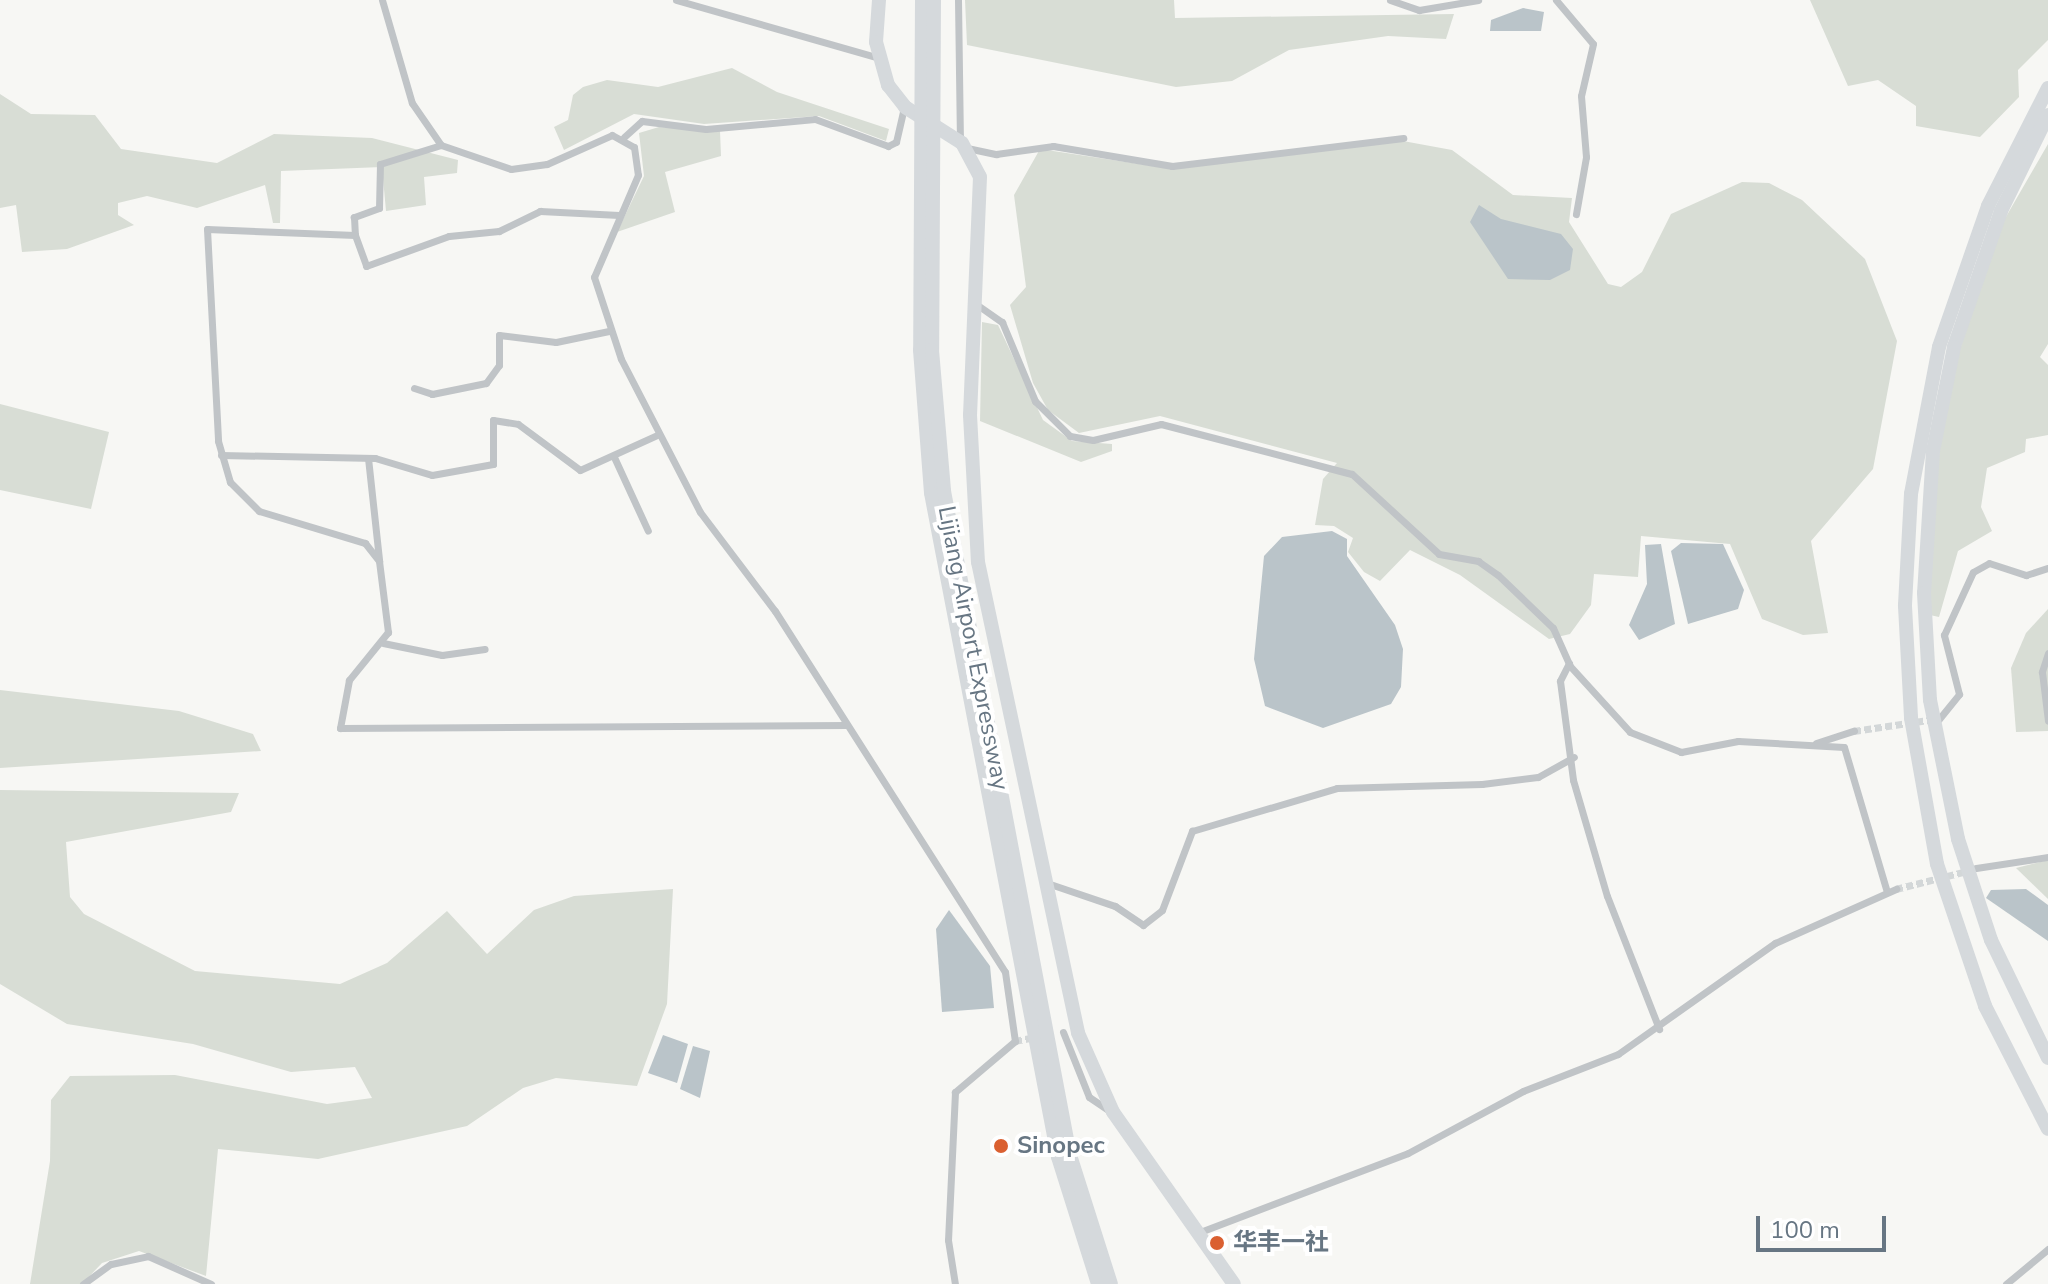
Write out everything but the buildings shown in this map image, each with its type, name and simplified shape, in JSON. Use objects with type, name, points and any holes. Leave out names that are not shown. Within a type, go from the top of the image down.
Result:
[{"type":"highway","points":[[879,0],[879,58],[905,107],[963,145],[982,186],[970,448],[978,562],[1081,1041],[1113,1112],[1234,1284]]},
{"type":"highway","name":"Lijiang Airport Expressway","points":[[922,0],[932,350],[944,491],[1070,1155],[1111,1284]]},
{"type":"highway","name":"Lijiang Airport Expressway","points":[[927,101],[934,0]]},
{"type":"highway","points":[[2048,88],[1980,243],[1939,347],[1916,457],[1906,568],[1909,693],[1921,792],[1948,901],[1985,1006],[2048,1129]]},
{"type":"highway","points":[[2048,115],[1980,243],[1954,347],[1933,451],[1924,558],[1927,664],[1941,770],[1968,873],[2048,1058]]},
{"type":"highway","name":"Lijiang Airport Expressway","points":[[927,138],[920,350],[931,493],[1058,1157],[1098,1284]]},
{"type":"street","points":[[382,0],[415,111],[441,145]]},
{"type":"street","points":[[676,0],[879,58]]},
{"type":"street","points":[[958,0],[963,145],[996,154],[1053,146],[1172,166],[1403,138]]},
{"type":"street","points":[[1390,0],[1419,10],[1478,0]]},
{"type":"street","points":[[1556,0],[1593,44],[1581,96],[1586,157],[1576,214]]},
{"type":"street","points":[[619,215],[540,211],[499,231],[449,236],[366,266],[355,235],[354,217],[379,208],[380,164],[441,145],[520,169],[607,136],[624,137],[642,121],[706,129],[815,119],[888,146],[896,142],[905,107]]},
{"type":"street","points":[[624,137],[640,166],[594,277],[609,331],[657,435],[717,539],[775,611],[1007,978],[1015,1041],[955,1092],[948,1240],[955,1284]]},
{"type":"street","points":[[355,235],[207,229],[221,455],[230,482],[252,507],[365,543],[379,561]]},
{"type":"street","points":[[976,304],[1002,322],[1035,401],[1064,432],[1093,440],[1161,424],[1352,474],[1439,554],[1478,561],[1498,575],[1553,628],[1569,663],[1624,727],[1666,749],[1738,741],[1841,746],[1851,756],[1891,890],[1775,943],[1659,1029],[1423,1147],[1200,1232]]},
{"type":"street","points":[[414,388],[432,394],[486,383],[499,365],[499,335],[556,342],[609,331]]},
{"type":"street","points":[[221,455],[368,458],[422,475],[493,464],[493,420],[518,424],[580,470],[657,435]]},
{"type":"street","points":[[614,457],[648,531]]},
{"type":"street","points":[[368,458],[389,621],[383,643],[349,680],[340,728],[846,725]]},
{"type":"street","points":[[1939,719],[1959,694],[1944,635],[1973,572],[1989,563],[2026,575],[2048,568]]},
{"type":"street","points":[[383,643],[442,655],[485,649]]},
{"type":"street","points":[[2048,653],[2042,672],[2048,721]]},
{"type":"street","points":[[1569,663],[1560,685],[1594,855],[1659,1029]]},
{"type":"street","points":[[1810,744],[1854,731]]},
{"type":"street","points":[[1045,883],[1115,906],[1143,925],[1162,910],[1192,831],[1337,788],[1486,784],[1538,777],[1574,757]]},
{"type":"street","points":[[1976,868],[2048,857]]},
{"type":"street","points":[[1063,1032],[1089,1097],[1113,1112]]},
{"type":"street","points":[[2006,1284],[2048,1249]]},
{"type":"street","points":[[83,1284],[111,1264],[141,1256],[211,1284]]},
{"type":"shaded area","points":[[965,0],[1174,0],[1175,18],[1454,14],[1446,39],[1388,36],[1289,50],[1232,81],[1176,87],[967,45]]},
{"type":"shaded area","points":[[1810,0],[2048,0],[2048,40],[2018,70],[2019,97],[1980,137],[1916,126],[1916,106],[1878,80],[1848,86]]},
{"type":"shaded area","points":[[1523,8],[1544,12],[1541,31],[1490,31],[1491,20]]},
{"type":"shaded area","points":[[732,68],[777,92],[889,129],[886,141],[819,116],[704,124],[634,114],[564,150],[554,127],[568,120],[573,95],[583,87],[607,80],[658,87]]},
{"type":"shaded area","points":[[0,94],[31,114],[95,115],[121,149],[217,163],[274,134],[372,138],[458,160],[457,173],[424,177],[426,205],[386,211],[382,167],[281,171],[280,223],[273,223],[265,185],[197,208],[147,196],[118,203],[118,215],[134,225],[67,249],[22,252],[16,205],[0,208]]},
{"type":"shaded area","points":[[659,127],[720,131],[721,156],[665,172],[675,212],[617,232],[644,176],[639,133]]},
{"type":"shaded area","points":[[1403,141],[1452,150],[1513,195],[1572,198],[1569,222],[1608,284],[1621,287],[1642,272],[1671,214],[1742,182],[1769,183],[1802,200],[1865,259],[1897,341],[1873,469],[1811,541],[1828,633],[1803,635],[1762,619],[1730,544],[1641,536],[1638,577],[1594,574],[1591,605],[1570,634],[1549,639],[1460,575],[1410,550],[1380,581],[1364,572],[1348,552],[1353,538],[1334,526],[1315,525],[1323,479],[1337,463],[1160,416],[1079,433],[1048,410],[1033,383],[1010,305],[1026,287],[1014,195],[1040,149],[1172,169]]},
{"type":"shaded area","points":[[2048,144],[2048,344],[2040,357],[2048,365],[2048,435],[2026,439],[2025,452],[1987,468],[1981,507],[1992,531],[1958,551],[1939,617],[1930,615],[1927,572],[1945,397],[1996,234]]},
{"type":"shaded area","points":[[1479,205],[1501,219],[1561,234],[1573,249],[1570,270],[1550,280],[1508,279],[1470,222]]},
{"type":"shaded area","points":[[982,322],[998,325],[1043,420],[1072,441],[1112,444],[1112,451],[1081,462],[980,421]]},
{"type":"shaded area","points":[[0,404],[109,432],[91,509],[0,490]]},
{"type":"shaded area","points":[[1332,531],[1347,539],[1347,556],[1395,625],[1403,649],[1401,687],[1391,704],[1323,728],[1265,706],[1254,659],[1264,556],[1282,537]]},
{"type":"shaded area","points":[[1681,543],[1723,544],[1744,590],[1738,609],[1688,624],[1671,551]]},
{"type":"shaded area","points":[[1661,544],[1675,624],[1639,640],[1629,625],[1647,584],[1645,545]]},
{"type":"shaded area","points":[[2048,609],[2048,731],[2016,732],[2011,668],[2026,633]]},
{"type":"shaded area","points":[[0,690],[179,711],[253,734],[261,751],[0,768]]},
{"type":"shaded area","points":[[0,790],[239,793],[231,812],[66,842],[70,897],[84,914],[195,971],[340,984],[387,963],[447,911],[487,954],[534,910],[574,896],[673,889],[667,1004],[637,1086],[556,1078],[523,1088],[467,1126],[318,1159],[218,1149],[206,1276],[139,1251],[102,1263],[82,1284],[30,1284],[50,1161],[51,1100],[70,1076],[175,1075],[327,1104],[372,1098],[355,1067],[291,1072],[193,1044],[67,1024],[0,984]]},
{"type":"shaded area","points":[[2048,860],[2048,899],[2016,868]]},
{"type":"shaded area","points":[[2026,889],[2048,905],[2048,941],[1986,898],[1991,890]]},
{"type":"shaded area","points":[[949,910],[990,966],[994,1008],[942,1012],[936,929]]},
{"type":"shaded area","points":[[663,1035],[688,1044],[677,1083],[648,1073]]},
{"type":"shaded area","points":[[693,1046],[710,1051],[700,1098],[680,1089]]},
{"type":"tunnel","points":[[1854,731],[1935,719]]},
{"type":"tunnel","points":[[1896,889],[1967,871]]},
{"type":"tunnel","points":[[1015,1041],[1036,1037]]},
{"type":"place","name":"Sinopec","points":[[1001,1146]]},
{"type":"place","name":"华丰一社","points":[[1217,1243]]}]
